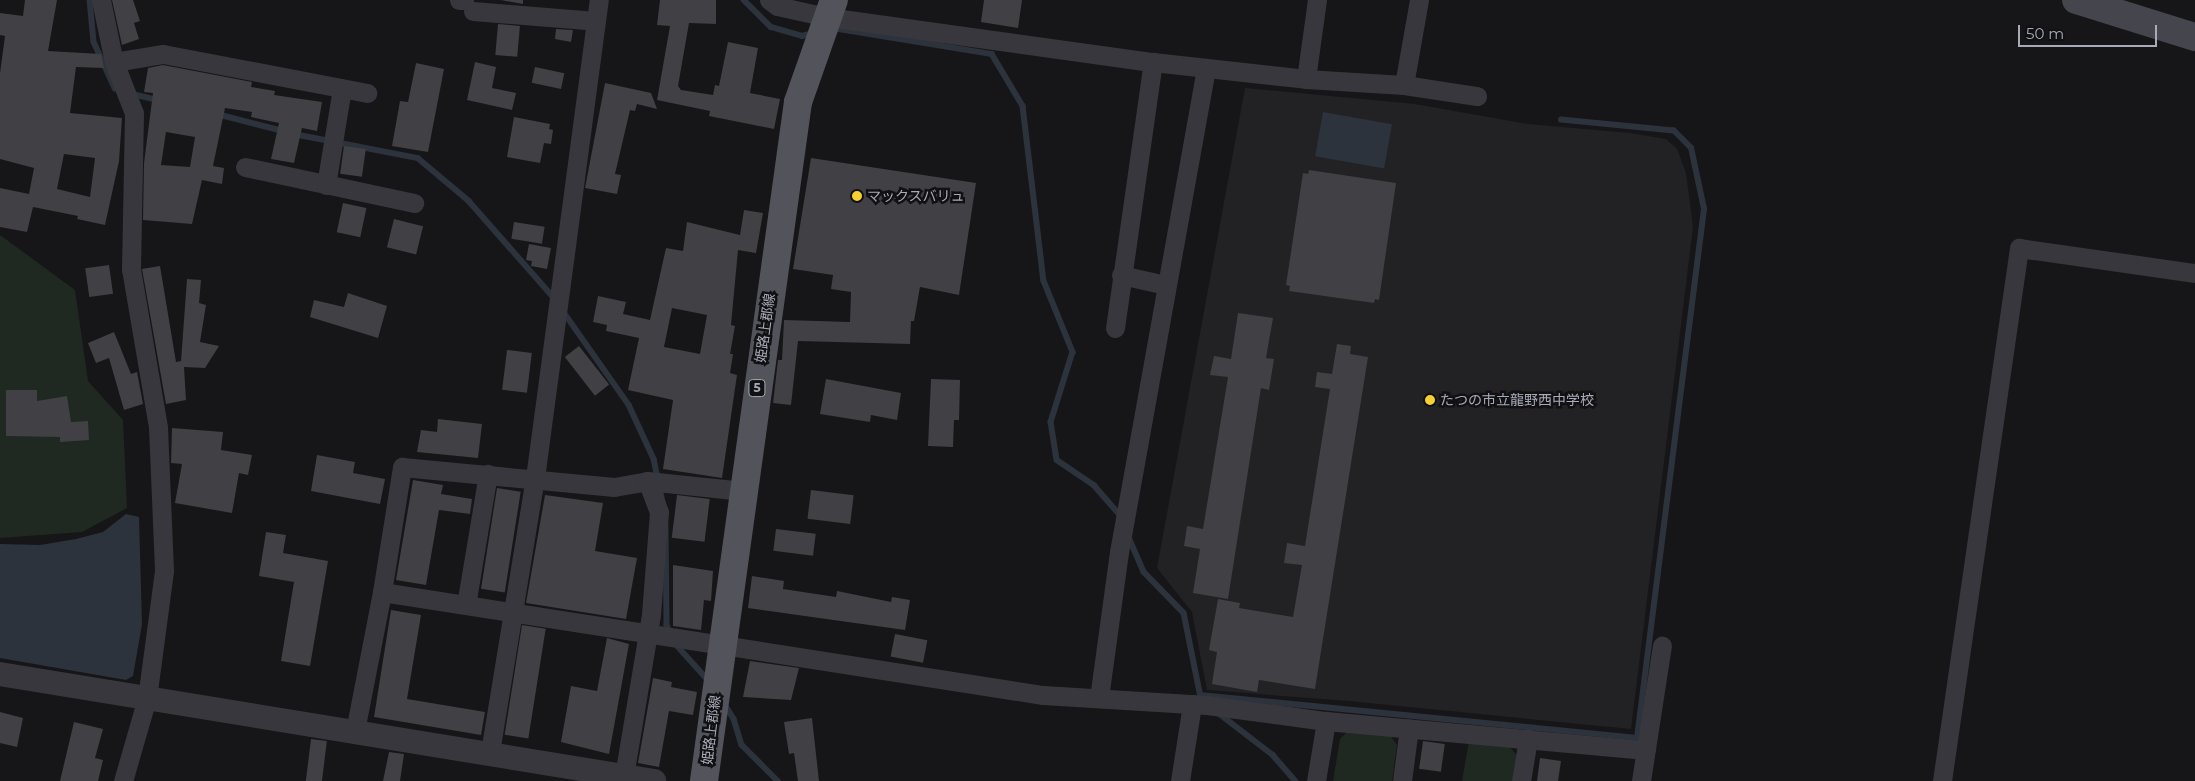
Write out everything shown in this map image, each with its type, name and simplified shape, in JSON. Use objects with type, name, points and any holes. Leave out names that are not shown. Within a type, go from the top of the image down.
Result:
[{"type":"main road","points":[[2076,0],[2195,37]]},
{"type":"main road","name":"姫路上郡線","points":[[704,781],[798,102],[831,8]]},
{"type":"street","points":[[101,0],[114,62],[134,113],[131,269],[158,427],[164,571],[147,698],[123,781]]},
{"type":"street","points":[[490,752],[535,478],[600,0]]},
{"type":"street","points":[[769,0],[801,6],[831,8],[1153,62],[1306,79],[1404,86],[1477,96]]},
{"type":"street","points":[[1306,79],[1317,0]]},
{"type":"street","points":[[1404,86],[1418,0]]},
{"type":"street","points":[[465,4],[596,20]]},
{"type":"street","points":[[114,62],[163,54],[367,93]]},
{"type":"street","points":[[1114,328],[1153,62]]},
{"type":"street","points":[[1099,698],[1119,552],[1206,68]]},
{"type":"street","points":[[326,185],[342,88]]},
{"type":"street","points":[[245,168],[414,203]]},
{"type":"street","points":[[1942,781],[2019,248],[2195,273]]},
{"type":"street","points":[[1121,275],[1166,285]]},
{"type":"street","points":[[355,730],[382,592],[402,467],[535,478],[614,487],[647,481],[743,491]]},
{"type":"street","points":[[466,605],[488,474]]},
{"type":"street","points":[[624,776],[654,633],[651,614],[659,512],[647,481]]},
{"type":"street","points":[[382,592],[722,643],[1043,695],[1192,704],[1326,721],[1646,750]]},
{"type":"street","points":[[1641,781],[1662,646]]},
{"type":"street","points":[[0,674],[490,752],[654,781]]},
{"type":"street","points":[[1180,781],[1192,704]]},
{"type":"street","points":[[1316,781],[1326,721]]},
{"type":"street","points":[[1402,781],[1409,728]]},
{"type":"street","points":[[1521,781],[1528,739]]},
{"type":"shaded area","name":"たつの市立龍野西中学校","points":[[1245,88],[1415,104],[1528,124],[1630,133],[1666,139],[1677,149],[1686,173],[1693,227],[1631,729],[1349,701],[1207,690],[1192,612],[1157,568]]},
{"type":"shaded area","points":[[1323,112],[1392,124],[1384,168],[1315,156]]},
{"type":"shaded area","points":[[0,235],[75,290],[88,381],[123,420],[127,508],[82,532],[0,538]]},
{"type":"shaded area","points":[[126,514],[139,517],[142,624],[133,676],[126,680],[0,658],[0,544],[40,545],[76,539],[103,532]]},
{"type":"shaded area","points":[[1350,729],[1388,732],[1397,745],[1392,781],[1333,781],[1340,739]]},
{"type":"shaded area","points":[[1469,741],[1509,746],[1519,758],[1515,781],[1462,781]]},
{"type":"building","points":[[25,0],[57,0],[48,51],[101,54],[104,68],[76,67],[70,113],[122,118],[119,161],[105,225],[77,219],[78,216],[33,207],[27,232],[0,227],[0,188],[29,194],[34,168],[0,159],[0,73],[5,36],[0,35],[0,13],[23,16]],"holes":[[[64,154],[95,158],[90,197],[57,189]]]},
{"type":"building","points":[[112,0],[133,0],[140,21],[134,23],[139,39],[122,45]]},
{"type":"building","points":[[501,0],[523,0],[523,4]]},
{"type":"building","points":[[660,0],[716,0],[716,24],[689,23],[678,86],[681,90],[713,95],[715,85],[719,86],[728,42],[758,48],[750,93],[780,99],[774,129],[709,116],[710,111],[657,100],[670,26],[657,25]]},
{"type":"building","points":[[984,0],[1022,0],[1018,28],[981,22]]},
{"type":"building","points":[[498,24],[520,26],[517,57],[495,55]]},
{"type":"building","points":[[556,29],[573,30],[571,42],[555,39]]},
{"type":"building","points":[[475,62],[496,67],[492,88],[516,93],[512,110],[467,100]]},
{"type":"building","points":[[416,63],[444,69],[428,152],[392,146],[400,101],[408,102]]},
{"type":"building","points":[[163,65],[252,82],[251,87],[275,91],[274,95],[322,102],[317,131],[302,128],[294,163],[271,159],[279,123],[251,117],[252,112],[225,108],[213,166],[224,168],[222,184],[202,180],[192,224],[143,220],[144,163],[153,93],[144,92],[148,68]],"holes":[[[166,132],[195,137],[190,167],[161,165]]]},
{"type":"building","points":[[535,67],[564,73],[561,89],[532,83]]},
{"type":"building","points":[[605,83],[651,93],[657,109],[637,104],[635,111],[630,110],[615,174],[621,175],[617,194],[585,188]]},
{"type":"building","points":[[514,117],[550,124],[549,129],[553,130],[551,144],[544,143],[540,163],[507,157]]},
{"type":"building","points":[[344,146],[366,149],[362,177],[340,174]]},
{"type":"building","points":[[811,158],[976,183],[959,295],[920,287],[914,321],[911,321],[910,344],[798,341],[791,405],[773,403],[778,360],[782,360],[784,320],[850,322],[851,292],[831,289],[833,275],[793,269]]},
{"type":"building","points":[[1309,170],[1396,183],[1379,300],[1375,299],[1374,303],[1289,291],[1290,286],[1286,285],[1303,173],[1308,174]]},
{"type":"building","points":[[343,203],[366,208],[360,237],[337,232]]},
{"type":"building","points":[[744,210],[763,213],[756,253],[738,250],[731,325],[735,326],[730,354],[733,354],[730,373],[737,375],[722,478],[663,469],[673,400],[628,390],[639,338],[606,331],[607,325],[593,322],[598,296],[626,302],[623,314],[650,320],[666,248],[683,251],[687,222],[740,235]],"holes":[[[672,308],[707,315],[700,354],[664,347]]]},
{"type":"building","points":[[394,219],[423,226],[416,254],[387,247]]},
{"type":"building","points":[[514,222],[545,227],[542,244],[511,239]]},
{"type":"building","points":[[529,244],[551,248],[547,269],[531,266],[532,261],[526,260]]},
{"type":"building","points":[[109,265],[113,294],[89,297],[85,268]]},
{"type":"building","points":[[160,266],[176,362],[181,361],[187,279],[201,280],[199,303],[206,305],[200,342],[219,346],[205,368],[184,367],[186,400],[166,404],[142,269]]},
{"type":"building","points":[[348,293],[387,306],[378,338],[310,317],[314,300],[344,307]]},
{"type":"building","points":[[1238,313],[1273,318],[1266,358],[1274,359],[1269,390],[1261,388],[1228,599],[1193,593],[1200,549],[1184,546],[1187,526],[1203,529],[1228,377],[1210,375],[1214,356],[1231,359]]},
{"type":"building","points":[[114,332],[131,374],[137,372],[143,404],[124,410],[109,358],[96,363],[88,343]]},
{"type":"building","points":[[1337,344],[1351,346],[1350,354],[1368,357],[1315,689],[1259,680],[1257,692],[1212,684],[1217,652],[1209,650],[1218,599],[1240,603],[1239,608],[1293,617],[1302,565],[1284,563],[1287,543],[1305,546],[1330,389],[1315,387],[1317,372],[1332,374]]},
{"type":"building","points":[[579,346],[609,385],[595,396],[565,357]]},
{"type":"building","points":[[507,350],[532,353],[527,393],[502,390]]},
{"type":"building","points":[[826,379],[901,393],[897,420],[871,415],[870,422],[820,414]]},
{"type":"building","points":[[931,379],[960,380],[959,420],[954,420],[953,447],[928,446]]},
{"type":"building","points":[[6,390],[37,390],[37,401],[67,396],[71,422],[88,421],[89,440],[60,442],[60,437],[6,436]]},
{"type":"building","points":[[438,419],[482,424],[478,458],[417,452],[421,430],[437,432]]},
{"type":"building","points":[[172,428],[223,432],[221,450],[252,455],[248,475],[239,473],[232,513],[175,503],[182,464],[171,463]]},
{"type":"building","points":[[317,455],[355,462],[353,473],[385,479],[380,504],[311,491]]},
{"type":"building","points":[[413,480],[443,485],[441,494],[472,499],[470,514],[439,510],[426,585],[396,580]]},
{"type":"building","points":[[497,488],[521,492],[505,592],[481,589]]},
{"type":"building","points":[[811,490],[854,495],[850,524],[807,519]]},
{"type":"building","points":[[545,495],[603,503],[595,551],[637,558],[626,619],[526,603]]},
{"type":"building","points":[[677,495],[710,499],[705,542],[672,538]]},
{"type":"building","points":[[776,529],[816,534],[813,556],[773,551]]},
{"type":"building","points":[[266,532],[286,535],[283,553],[328,561],[310,666],[281,661],[294,582],[259,576]]},
{"type":"building","points":[[673,565],[713,571],[711,601],[704,600],[701,630],[673,626]]},
{"type":"building","points":[[752,576],[784,581],[783,589],[836,597],[837,591],[891,602],[892,597],[910,600],[905,630],[748,608]]},
{"type":"building","points":[[391,610],[421,615],[407,699],[485,712],[481,735],[374,717]]},
{"type":"building","points":[[522,625],[546,629],[528,738],[505,735]]},
{"type":"building","points":[[895,634],[927,640],[923,663],[891,657]]},
{"type":"building","points":[[607,638],[629,644],[609,754],[561,742],[571,686],[597,691]]},
{"type":"building","points":[[750,661],[799,668],[791,700],[743,697]]},
{"type":"building","points":[[653,678],[672,682],[671,687],[697,692],[693,715],[669,711],[659,767],[638,763]]},
{"type":"building","points":[[0,712],[23,718],[17,747],[0,743]]},
{"type":"building","points":[[812,718],[819,781],[798,781],[794,753],[789,754],[784,722]]},
{"type":"building","points":[[74,722],[103,729],[95,758],[103,760],[98,781],[60,781]]},
{"type":"building","points":[[311,739],[327,741],[322,781],[306,781]]},
{"type":"building","points":[[1423,741],[1445,744],[1441,772],[1419,769]]},
{"type":"building","points":[[389,752],[404,754],[400,781],[383,781]]},
{"type":"building","points":[[1540,758],[1561,761],[1558,781],[1537,781]]},
{"type":"waterway","points":[[90,0],[94,42],[115,88]]},
{"type":"waterway","points":[[744,0],[771,27],[802,36],[814,33]]},
{"type":"waterway","points":[[831,30],[839,29],[992,54],[1023,106],[1044,281],[1073,352],[1051,422],[1057,460],[1094,485],[1120,515]]},
{"type":"waterway","points":[[132,94],[159,100]]},
{"type":"waterway","points":[[217,114],[283,131]]},
{"type":"waterway","points":[[1200,695],[1637,738],[1704,209],[1691,148],[1674,131],[1562,120]]},
{"type":"waterway","points":[[294,134],[418,158],[469,201],[555,299]]},
{"type":"waterway","points":[[563,311],[629,405],[654,459],[663,502]]},
{"type":"waterway","points":[[666,526],[667,625],[670,633]]},
{"type":"waterway","points":[[1128,535],[1144,572],[1184,613],[1201,697]]},
{"type":"waterway","points":[[674,642],[709,681]]},
{"type":"waterway","points":[[724,703],[734,719],[742,745],[778,781]]},
{"type":"waterway","points":[[1217,712],[1273,755],[1296,781]]},
{"type":"place","name":"マックスバリュ","points":[[857,196]]},
{"type":"place","name":"たつの市立龍野西中学校","points":[[1430,400]]}]
